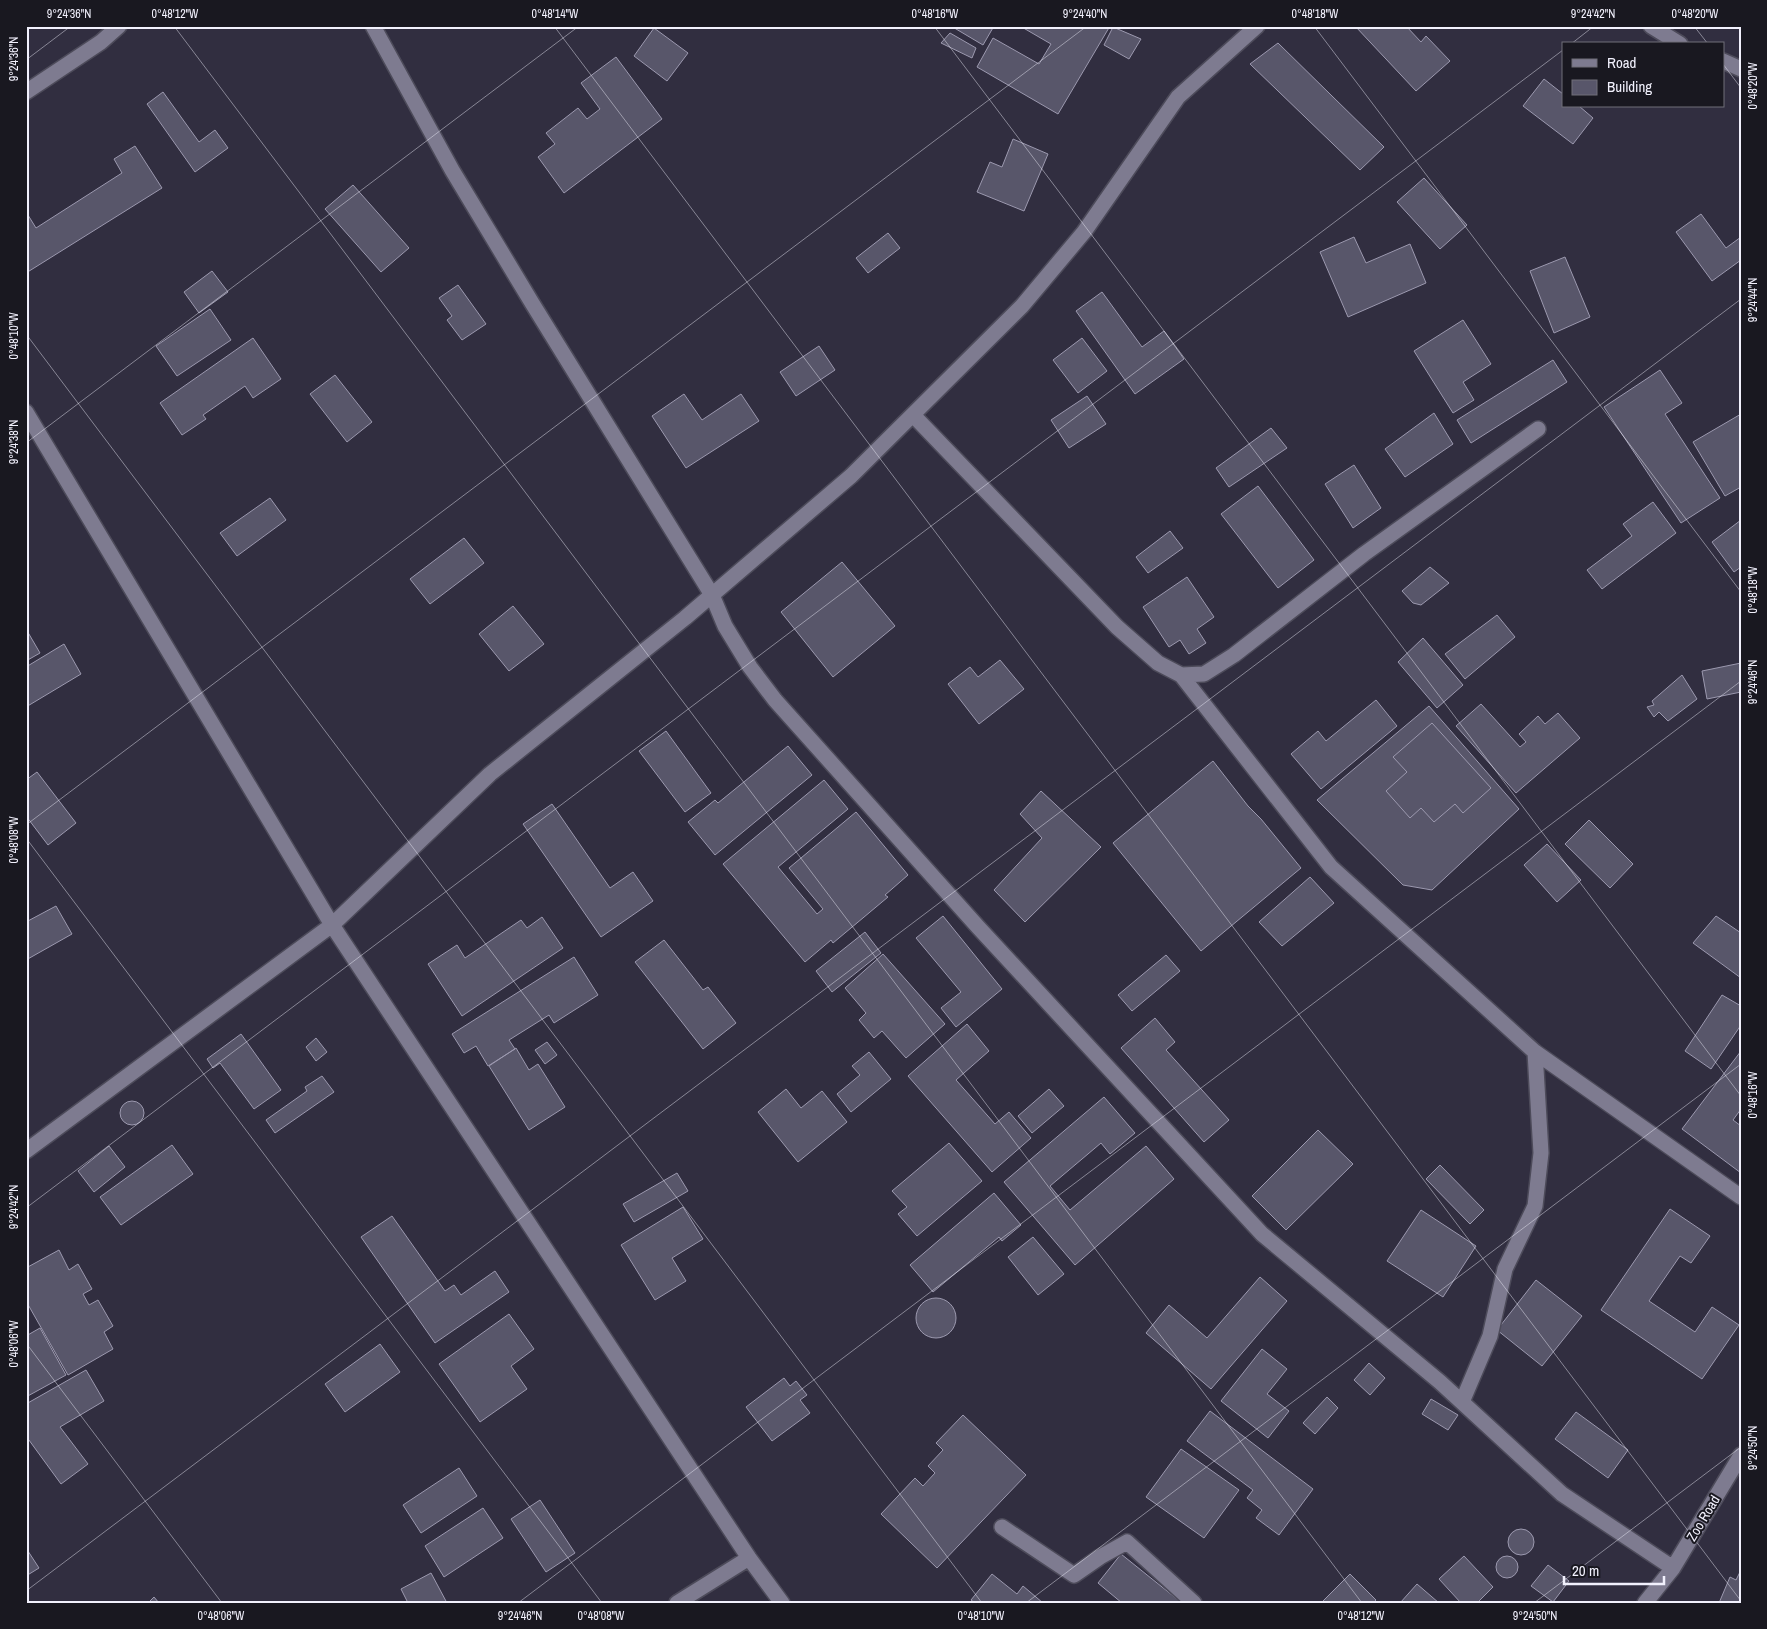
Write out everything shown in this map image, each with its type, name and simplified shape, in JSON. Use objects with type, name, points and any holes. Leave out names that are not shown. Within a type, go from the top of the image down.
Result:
[{"type":"street","points":[[26,92],[101,42],[118,26]]},
{"type":"street","points":[[374,26],[452,170],[712,595],[725,626],[750,667],[775,700],[978,926],[1262,1234],[1462,1402],[1562,1494],[1673,1568]]},
{"type":"street","points":[[26,1152],[332,925],[490,774],[712,595],[851,476],[1022,306],[1078,240],[1178,97],[1256,26]]},
{"type":"street","points":[[1651,26],[1677,42]]},
{"type":"street","points":[[1724,61],[1741,69]]},
{"type":"street","points":[[26,412],[332,925],[749,1558],[782,1603]]},
{"type":"street","points":[[913,415],[1117,627],[1158,664],[1181,675],[1331,867],[1535,1052],[1741,1197]]},
{"type":"street","points":[[1181,675],[1204,674],[1234,655],[1364,554],[1538,429]]},
{"type":"street","points":[[1462,1402],[1490,1336],[1505,1269],[1534,1206],[1542,1153],[1535,1052]]},
{"type":"street","name":"Zoo Road","points":[[1645,1603],[1673,1568],[1741,1455]]},
{"type":"street","points":[[1002,1527],[1074,1575],[1100,1557],[1127,1542],[1194,1603]]},
{"type":"street","points":[[677,1603],[749,1558]]},
{"type":"building","points":[[951,26],[994,26],[983,45]]},
{"type":"building","points":[[1020,26],[1110,26],[1058,114],[977,67],[993,38],[1039,64],[1051,44]]},
{"type":"building","points":[[1355,26],[1406,26],[1421,42],[1426,36],[1450,61],[1416,91]]},
{"type":"building","points":[[1113,27],[1141,39],[1129,59],[1104,45]]},
{"type":"building","points":[[654,28],[688,53],[667,81],[634,56]]},
{"type":"building","points":[[950,33],[976,48],[972,58],[941,43]]},
{"type":"building","points":[[1278,43],[1384,147],[1360,170],[1250,64]]},
{"type":"building","points":[[616,57],[662,119],[564,193],[538,157],[555,144],[546,133],[578,108],[587,119],[600,109],[581,83]]},
{"type":"building","points":[[1544,79],[1562,93],[1562,108],[1581,108],[1593,118],[1573,144],[1523,106]]},
{"type":"building","points":[[163,92],[199,142],[215,130],[228,148],[195,172],[147,104]]},
{"type":"building","points":[[1013,139],[1048,154],[1024,211],[977,192],[990,162],[1002,167]]},
{"type":"building","points":[[135,146],[162,188],[26,273],[26,216],[28,215],[36,228],[122,173],[114,159]]},
{"type":"building","points":[[1424,178],[1467,225],[1440,249],[1397,202]]},
{"type":"building","points":[[353,185],[409,248],[381,272],[325,209]]},
{"type":"building","points":[[1701,214],[1726,248],[1741,237],[1741,260],[1712,281],[1676,232]]},
{"type":"building","points":[[888,233],[900,248],[868,273],[856,258]]},
{"type":"building","points":[[1354,237],[1366,263],[1410,244],[1426,283],[1348,317],[1320,252]]},
{"type":"building","points":[[1565,257],[1590,317],[1554,333],[1530,271]]},
{"type":"building","points":[[212,271],[228,292],[199,313],[184,292]]},
{"type":"building","points":[[458,285],[486,324],[462,340],[447,320],[452,316],[439,298]]},
{"type":"building","points":[[1102,292],[1142,347],[1164,331],[1184,359],[1135,394],[1076,311]]},
{"type":"building","points":[[210,309],[231,340],[177,376],[156,346]]},
{"type":"building","points":[[1463,320],[1491,364],[1463,382],[1474,400],[1453,413],[1414,351]]},
{"type":"building","points":[[253,338],[281,379],[253,398],[245,386],[203,415],[206,419],[182,435],[160,403]]},
{"type":"building","points":[[1082,338],[1107,371],[1078,393],[1053,360]]},
{"type":"building","points":[[819,346],[835,370],[796,396],[780,372]]},
{"type":"building","points":[[1553,360],[1567,382],[1471,443],[1457,420]]},
{"type":"building","points":[[1660,370],[1682,403],[1665,414],[1720,498],[1681,523],[1604,407]]},
{"type":"building","points":[[335,375],[372,422],[347,442],[310,394]]},
{"type":"building","points":[[684,394],[702,420],[741,394],[759,421],[686,468],[652,416]]},
{"type":"building","points":[[1087,396],[1106,424],[1069,448],[1051,420]]},
{"type":"building","points":[[1434,413],[1453,444],[1405,477],[1385,449]]},
{"type":"building","points":[[1741,414],[1741,487],[1725,496],[1693,442]]},
{"type":"building","points":[[1271,428],[1287,448],[1229,487],[1216,468]]},
{"type":"building","points":[[1354,465],[1381,508],[1353,528],[1325,484]]},
{"type":"building","points":[[1258,486],[1314,560],[1278,588],[1221,514]]},
{"type":"building","points":[[270,498],[286,520],[237,556],[220,533]]},
{"type":"building","points":[[1653,502],[1676,533],[1602,589],[1587,570],[1632,536],[1623,524]]},
{"type":"building","points":[[1741,520],[1741,567],[1734,572],[1712,542]]},
{"type":"building","points":[[1170,531],[1183,548],[1148,573],[1136,557]]},
{"type":"building","points":[[464,538],[484,563],[430,604],[410,579]]},
{"type":"building","points":[[842,562],[895,626],[833,677],[781,612]]},
{"type":"building","points":[[1430,567],[1449,583],[1421,605],[1413,603],[1402,591]]},
{"type":"building","points":[[1187,577],[1214,617],[1197,629],[1206,643],[1189,654],[1180,640],[1169,647],[1143,607]]},
{"type":"building","points":[[513,606],[544,644],[509,671],[479,634]]},
{"type":"building","points":[[1497,615],[1515,637],[1465,679],[1445,654]]},
{"type":"building","points":[[26,629],[40,653],[26,661]]},
{"type":"building","points":[[1423,638],[1463,685],[1437,708],[1398,662]]},
{"type":"building","points":[[64,644],[81,674],[26,707],[26,667]]},
{"type":"building","points":[[1000,660],[1024,689],[979,724],[948,684],[970,667],[978,677]]},
{"type":"building","points":[[1741,663],[1741,692],[1707,699],[1702,671]]},
{"type":"building","points":[[1682,675],[1697,699],[1668,721],[1659,712],[1654,717],[1647,707],[1654,705],[1652,701]]},
{"type":"building","points":[[1376,700],[1397,726],[1321,789],[1291,754],[1318,731],[1326,741]]},
{"type":"building","points":[[1481,704],[1520,747],[1526,742],[1519,734],[1538,716],[1545,724],[1558,713],[1580,738],[1516,793],[1456,726]]},
{"type":"building","points":[[1429,706],[1519,809],[1432,890],[1403,885],[1317,800]]},
{"type":"building","points":[[1432,723],[1491,788],[1463,813],[1455,804],[1434,822],[1421,808],[1410,818],[1386,791],[1407,772],[1393,757]]},
{"type":"building","points":[[666,731],[711,793],[685,812],[639,751]]},
{"type":"building","points":[[788,746],[812,775],[715,855],[688,822],[715,800],[718,803]]},
{"type":"building","points":[[1213,761],[1248,806],[1301,868],[1201,951],[1113,843]]},
{"type":"building","points":[[37,772],[76,823],[48,845],[26,816],[26,780]]},
{"type":"building","points":[[824,780],[848,809],[778,867],[817,914],[823,909],[789,868],[856,812],[908,875],[885,895],[888,897],[833,943],[831,940],[805,962],[723,864]]},
{"type":"building","points":[[1041,791],[1101,847],[1025,922],[994,890],[1042,838],[1020,814]]},
{"type":"building","points":[[552,804],[610,888],[633,872],[653,901],[601,937],[523,824]]},
{"type":"building","points":[[1589,820],[1633,864],[1610,888],[1565,844]]},
{"type":"building","points":[[1547,844],[1581,880],[1557,902],[1524,865]]},
{"type":"building","points":[[1310,877],[1334,903],[1282,946],[1259,922]]},
{"type":"building","points":[[56,906],[72,934],[26,960],[26,922]]},
{"type":"building","points":[[943,916],[1002,989],[956,1027],[941,1008],[961,992],[916,938]]},
{"type":"building","points":[[1716,916],[1741,933],[1741,978],[1693,943]]},
{"type":"building","points":[[542,917],[563,948],[462,1016],[428,964],[457,945],[465,958],[521,920],[527,928]]},
{"type":"building","points":[[865,932],[881,953],[832,992],[816,971]]},
{"type":"building","points":[[664,940],[703,990],[708,987],[736,1023],[703,1049],[635,962]]},
{"type":"building","points":[[883,954],[945,1024],[906,1058],[882,1031],[874,1038],[859,1020],[866,1013],[845,988]]},
{"type":"building","points":[[1166,955],[1180,971],[1132,1011],[1118,995]]},
{"type":"building","points":[[574,957],[598,995],[554,1023],[549,1015],[509,1040],[515,1049],[488,1066],[476,1046],[464,1053],[452,1034]]},
{"type":"building","points":[[1722,995],[1741,1006],[1741,1025],[1711,1069],[1685,1051]]},
{"type":"building","points":[[1155,1018],[1175,1042],[1166,1050],[1229,1120],[1204,1142],[1121,1048]]},
{"type":"building","points":[[967,1024],[989,1051],[956,1080],[995,1124],[1009,1112],[1031,1138],[992,1172],[908,1076]]},
{"type":"building","points":[[241,1034],[281,1090],[254,1109],[220,1063],[213,1068],[207,1059]]},
{"type":"building","points":[[316,1038],[327,1052],[316,1061],[306,1047]]},
{"type":"building","points":[[547,1042],[557,1055],[545,1064],[535,1050]]},
{"type":"building","points":[[516,1048],[529,1070],[538,1064],[565,1107],[529,1130],[489,1066]]},
{"type":"building","points":[[1741,1051],[1741,1109],[1733,1120],[1741,1126],[1741,1173],[1682,1129]]},
{"type":"building","points":[[869,1052],[891,1079],[851,1112],[837,1094],[860,1075],[852,1066]]},
{"type":"building","points":[[322,1076],[334,1092],[275,1133],[266,1120],[307,1091],[305,1087]]},
{"type":"building","points":[[786,1089],[801,1108],[822,1091],[847,1122],[798,1162],[758,1112]]},
{"type":"building","points":[[1049,1089],[1064,1106],[1032,1133],[1018,1116]]},
{"type":"building","points":[[1104,1097],[1135,1133],[1110,1154],[1101,1143],[1050,1186],[1070,1210],[1146,1146],[1174,1179],[1075,1265],[1004,1182]]},
{"type":"building","points":[[132,1101],[140,1105],[144,1113],[140,1121],[132,1125],[124,1121],[120,1113],[124,1105]]},
{"type":"building","points":[[1318,1130],[1353,1164],[1286,1230],[1252,1196]]},
{"type":"building","points":[[949,1143],[982,1181],[917,1236],[898,1214],[907,1207],[892,1191]]},
{"type":"building","points":[[172,1145],[193,1174],[121,1225],[100,1197]]},
{"type":"building","points":[[109,1146],[125,1167],[94,1192],[78,1171]]},
{"type":"building","points":[[1440,1165],[1484,1210],[1470,1224],[1426,1179]]},
{"type":"building","points":[[677,1173],[688,1191],[634,1222],[623,1204]]},
{"type":"building","points":[[994,1193],[1021,1225],[1002,1241],[999,1237],[933,1292],[910,1265]]},
{"type":"building","points":[[683,1207],[703,1239],[672,1258],[686,1281],[655,1300],[621,1245]]},
{"type":"building","points":[[1670,1209],[1710,1236],[1691,1263],[1680,1256],[1649,1301],[1695,1332],[1712,1307],[1739,1325],[1702,1379],[1601,1310]]},
{"type":"building","points":[[1421,1210],[1476,1246],[1443,1297],[1387,1261]]},
{"type":"building","points":[[392,1216],[445,1291],[454,1285],[461,1295],[495,1271],[509,1292],[435,1343],[361,1237]]},
{"type":"building","points":[[1033,1237],[1064,1274],[1038,1295],[1008,1257]]},
{"type":"building","points":[[59,1250],[69,1270],[78,1264],[92,1289],[83,1294],[89,1305],[98,1300],[113,1326],[104,1332],[113,1349],[68,1375],[26,1301],[26,1268]]},
{"type":"building","points":[[1260,1277],[1287,1301],[1211,1389],[1146,1333],[1169,1305],[1207,1338]]},
{"type":"building","points":[[1536,1280],[1582,1316],[1542,1366],[1497,1330]]},
{"type":"building","points":[[940,1298],[947,1301],[953,1307],[956,1318],[955,1326],[947,1335],[940,1338],[932,1338],[925,1335],[917,1326],[916,1314],[919,1307],[928,1299]]},
{"type":"building","points":[[509,1314],[534,1349],[511,1366],[527,1389],[480,1422],[439,1364]]},
{"type":"building","points":[[40,1328],[66,1375],[26,1397],[26,1336]]},
{"type":"building","points":[[380,1344],[400,1372],[345,1412],[325,1384]]},
{"type":"building","points":[[1262,1349],[1287,1369],[1267,1394],[1289,1411],[1268,1438],[1221,1401]]},
{"type":"building","points":[[1369,1363],[1385,1378],[1370,1395],[1354,1380]]},
{"type":"building","points":[[86,1370],[104,1401],[60,1427],[88,1464],[61,1484],[26,1436],[26,1404]]},
{"type":"building","points":[[784,1378],[790,1386],[796,1381],[807,1395],[800,1400],[810,1413],[772,1441],[746,1407]]},
{"type":"building","points":[[1327,1397],[1338,1408],[1315,1434],[1303,1423]]},
{"type":"building","points":[[1431,1399],[1458,1415],[1448,1430],[1422,1414]]},
{"type":"building","points":[[1210,1411],[1313,1489],[1279,1535],[1256,1518],[1262,1510],[1247,1498],[1253,1490],[1187,1441]]},
{"type":"building","points":[[1576,1412],[1628,1450],[1608,1478],[1555,1439]]},
{"type":"building","points":[[963,1415],[1026,1475],[937,1568],[881,1514],[915,1478],[923,1486],[935,1473],[928,1466],[943,1450],[936,1443]]},
{"type":"building","points":[[1181,1449],[1239,1490],[1204,1538],[1146,1497]]},
{"type":"building","points":[[459,1468],[477,1496],[421,1533],[403,1505]]},
{"type":"building","points":[[540,1500],[575,1553],[546,1572],[511,1519]]},
{"type":"building","points":[[483,1508],[503,1538],[444,1577],[425,1546]]},
{"type":"building","points":[[1521,1529],[1530,1533],[1534,1542],[1530,1551],[1521,1555],[1512,1551],[1508,1542],[1512,1533]]},
{"type":"building","points":[[26,1548],[39,1568],[26,1576]]},
{"type":"building","points":[[1121,1554],[1182,1603],[1122,1603],[1098,1583]]},
{"type":"building","points":[[1464,1556],[1493,1587],[1477,1603],[1461,1603],[1439,1579]]},
{"type":"building","points":[[1503,1556],[1511,1556],[1518,1563],[1518,1571],[1511,1578],[1503,1578],[1496,1571],[1496,1563]]},
{"type":"building","points":[[1548,1565],[1569,1581],[1553,1602],[1531,1586]]},
{"type":"building","points":[[1741,1570],[1741,1603],[1719,1603],[1730,1577],[1736,1580]]},
{"type":"building","points":[[431,1573],[447,1603],[408,1603],[401,1589]]},
{"type":"building","points":[[992,1574],[1017,1594],[1023,1586],[1043,1603],[975,1603],[971,1600]]},
{"type":"building","points":[[1350,1574],[1376,1600],[1373,1603],[1324,1603],[1323,1601]]},
{"type":"building","points":[[1417,1584],[1439,1603],[1400,1603]]},
{"type":"building","points":[[154,1597],[159,1603],[148,1603]]}]
